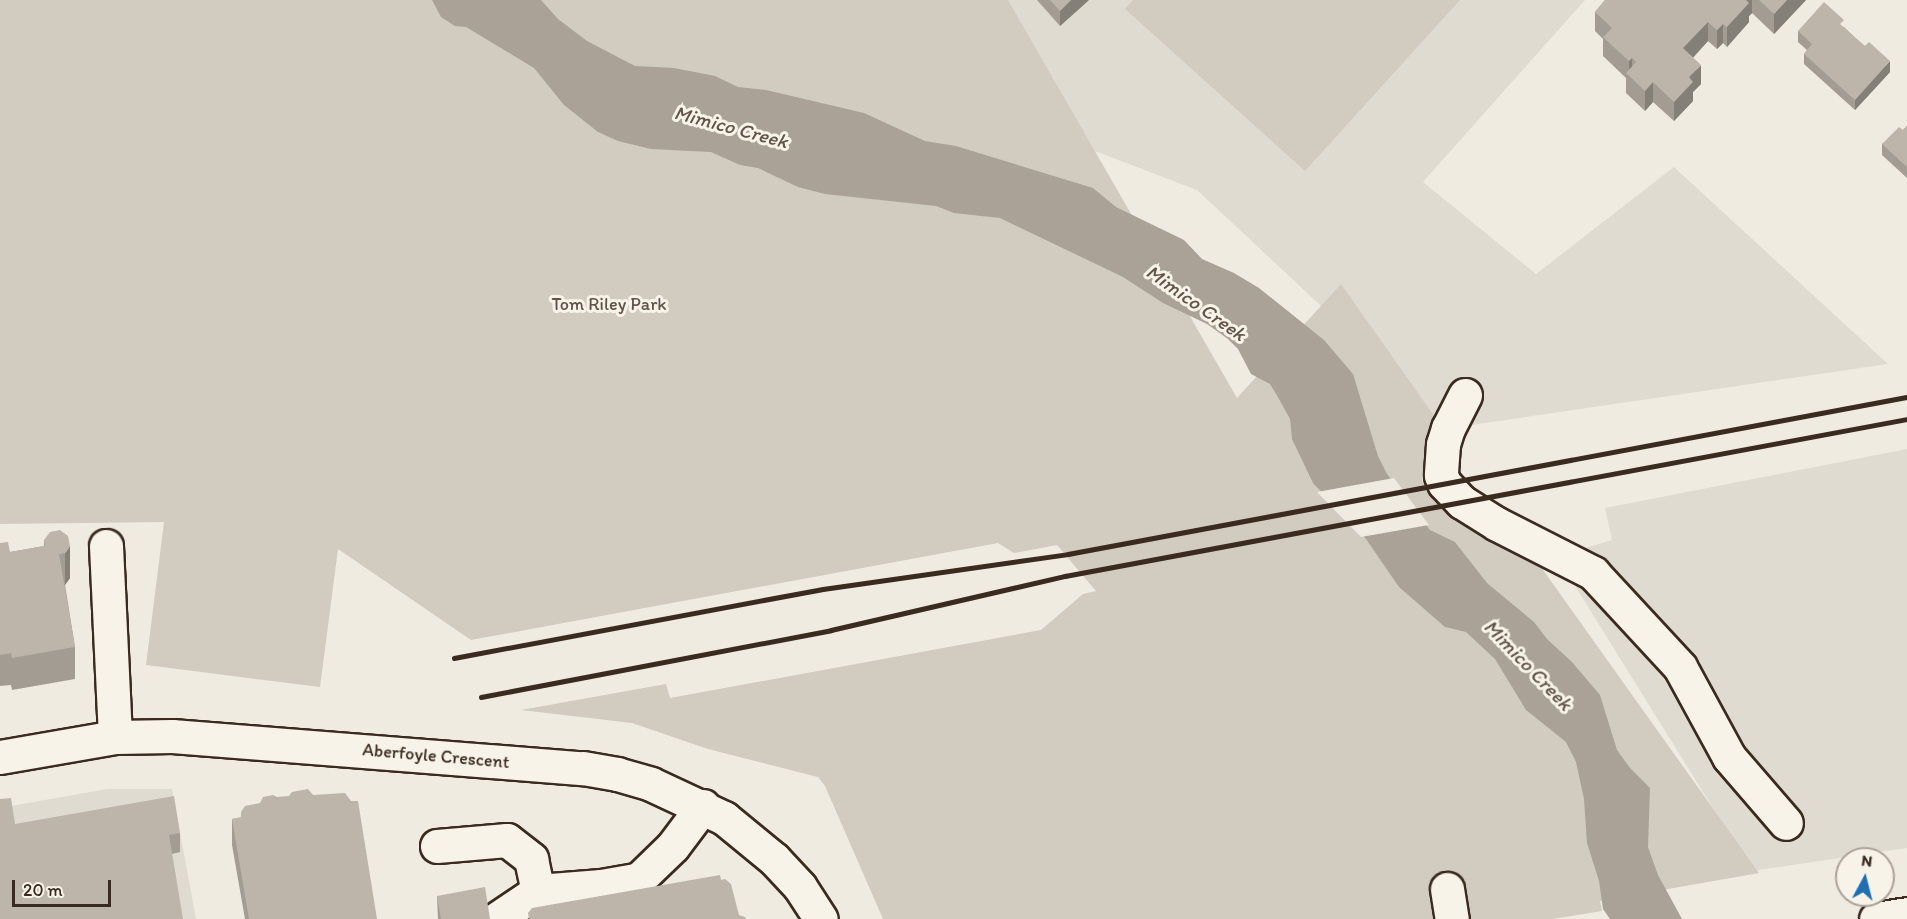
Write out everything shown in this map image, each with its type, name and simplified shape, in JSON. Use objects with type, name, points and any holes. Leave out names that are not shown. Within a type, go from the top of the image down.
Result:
[{"type":"street","points":[[1465,395],[1443,444],[1441,475],[1444,483],[1462,502],[1497,524],[1593,573],[1680,667],[1729,757],[1786,822]]},
{"type":"street","points":[[106,546],[115,737]]},
{"type":"street","name":"Aberfoyle Crescent","points":[[0,756],[115,737],[172,736],[583,768],[651,784],[724,818],[774,859],[800,887],[821,919]]},
{"type":"street","points":[[498,918],[538,891],[601,886],[639,879],[673,846],[703,807]]},
{"type":"street","points":[[437,846],[507,840],[531,859],[538,891]]},
{"type":"street","points":[[1876,919],[1907,914]]},
{"type":"shaded area","points":[[699,0],[1585,0],[1423,182],[1536,274],[1674,167],[1888,364],[1424,432],[1408,387],[1197,190]]},
{"type":"shaded area","points":[[1907,449],[1907,848],[1895,850],[1895,847],[1835,847],[1835,859],[1752,871],[1572,581],[1562,555],[1612,540],[1605,508]]},
{"type":"shaded area","points":[[107,789],[172,789],[196,919],[0,919],[0,808]]},
{"type":"green space","name":"Tom Riley Park","points":[[0,0],[1008,0],[1237,398],[1341,284],[1454,444],[1425,449],[1422,481],[1454,519],[1495,536],[1516,532],[1759,873],[1600,901],[1602,911],[1553,919],[883,919],[825,786],[818,777],[708,749],[632,723],[521,710],[666,684],[670,698],[1041,630],[1083,594],[1096,591],[1057,545],[1014,553],[998,543],[471,640],[338,549],[320,687],[146,665],[164,522],[0,524]]},
{"type":"green space","points":[[1133,0],[1460,0],[1305,171],[1125,9]]},
{"type":"water","name":"Mimico Creek","points":[[432,0],[541,0],[558,19],[587,41],[635,66],[674,68],[715,76],[738,87],[766,90],[864,113],[925,141],[956,146],[1093,188],[1116,207],[1184,240],[1202,259],[1234,273],[1259,288],[1324,340],[1353,374],[1378,456],[1387,474],[1430,530],[1455,542],[1487,583],[1534,622],[1600,695],[1617,750],[1630,768],[1650,788],[1648,847],[1658,875],[1682,919],[1610,919],[1603,909],[1599,881],[1587,843],[1584,799],[1576,762],[1566,742],[1526,710],[1495,659],[1466,632],[1445,627],[1399,587],[1366,539],[1313,483],[1292,439],[1290,419],[1279,399],[1270,384],[1251,374],[1238,349],[1228,339],[1207,324],[1163,303],[1123,277],[1000,218],[954,213],[936,206],[825,194],[798,187],[758,168],[740,165],[711,152],[651,149],[618,141],[598,132],[564,105],[534,68],[466,27],[455,26],[441,17]]},
{"type":"pier","points":[[1394,478],[1429,525],[1361,537],[1317,492]]},
{"type":"building","points":[[1050,0],[1071,0],[1060,11]]},
{"type":"building","points":[[1605,0],[1746,0],[1749,3],[1727,27],[1723,24],[1717,30],[1708,22],[1683,48],[1701,65],[1689,77],[1693,82],[1674,102],[1653,82],[1645,91],[1626,73],[1636,62],[1632,58],[1629,61],[1603,37],[1612,28],[1595,12]]},
{"type":"building","points":[[1759,0],[1787,0],[1774,14]]},
{"type":"building","points":[[1824,2],[1844,20],[1840,24],[1865,46],[1869,42],[1890,61],[1855,100],[1804,54],[1812,44],[1798,31]]},
{"type":"building","points":[[1907,126],[1907,167],[1882,144],[1899,127],[1903,130]]},
{"type":"building","points":[[60,530],[68,536],[70,546],[65,553],[59,554],[75,647],[12,658],[11,653],[0,655],[0,543],[8,542],[10,552],[45,546],[44,540],[50,532]]},
{"type":"building","points":[[308,789],[313,795],[345,793],[351,801],[358,801],[377,919],[249,919],[232,819],[241,817],[245,806],[260,803],[263,797],[289,796],[292,792]]},
{"type":"building","points":[[174,796],[180,833],[169,835],[183,919],[0,919],[0,799],[11,798],[15,824]]},
{"type":"building","points":[[720,875],[721,880],[725,879],[731,884],[739,915],[746,919],[529,919],[528,913],[532,908]]},
{"type":"building","points":[[485,887],[490,919],[441,919],[437,896]]},
{"type":"railway","points":[[454,658],[823,589],[1068,554],[1907,397]]},
{"type":"railway","points":[[481,697],[831,630],[1065,576],[1907,419]]}]
